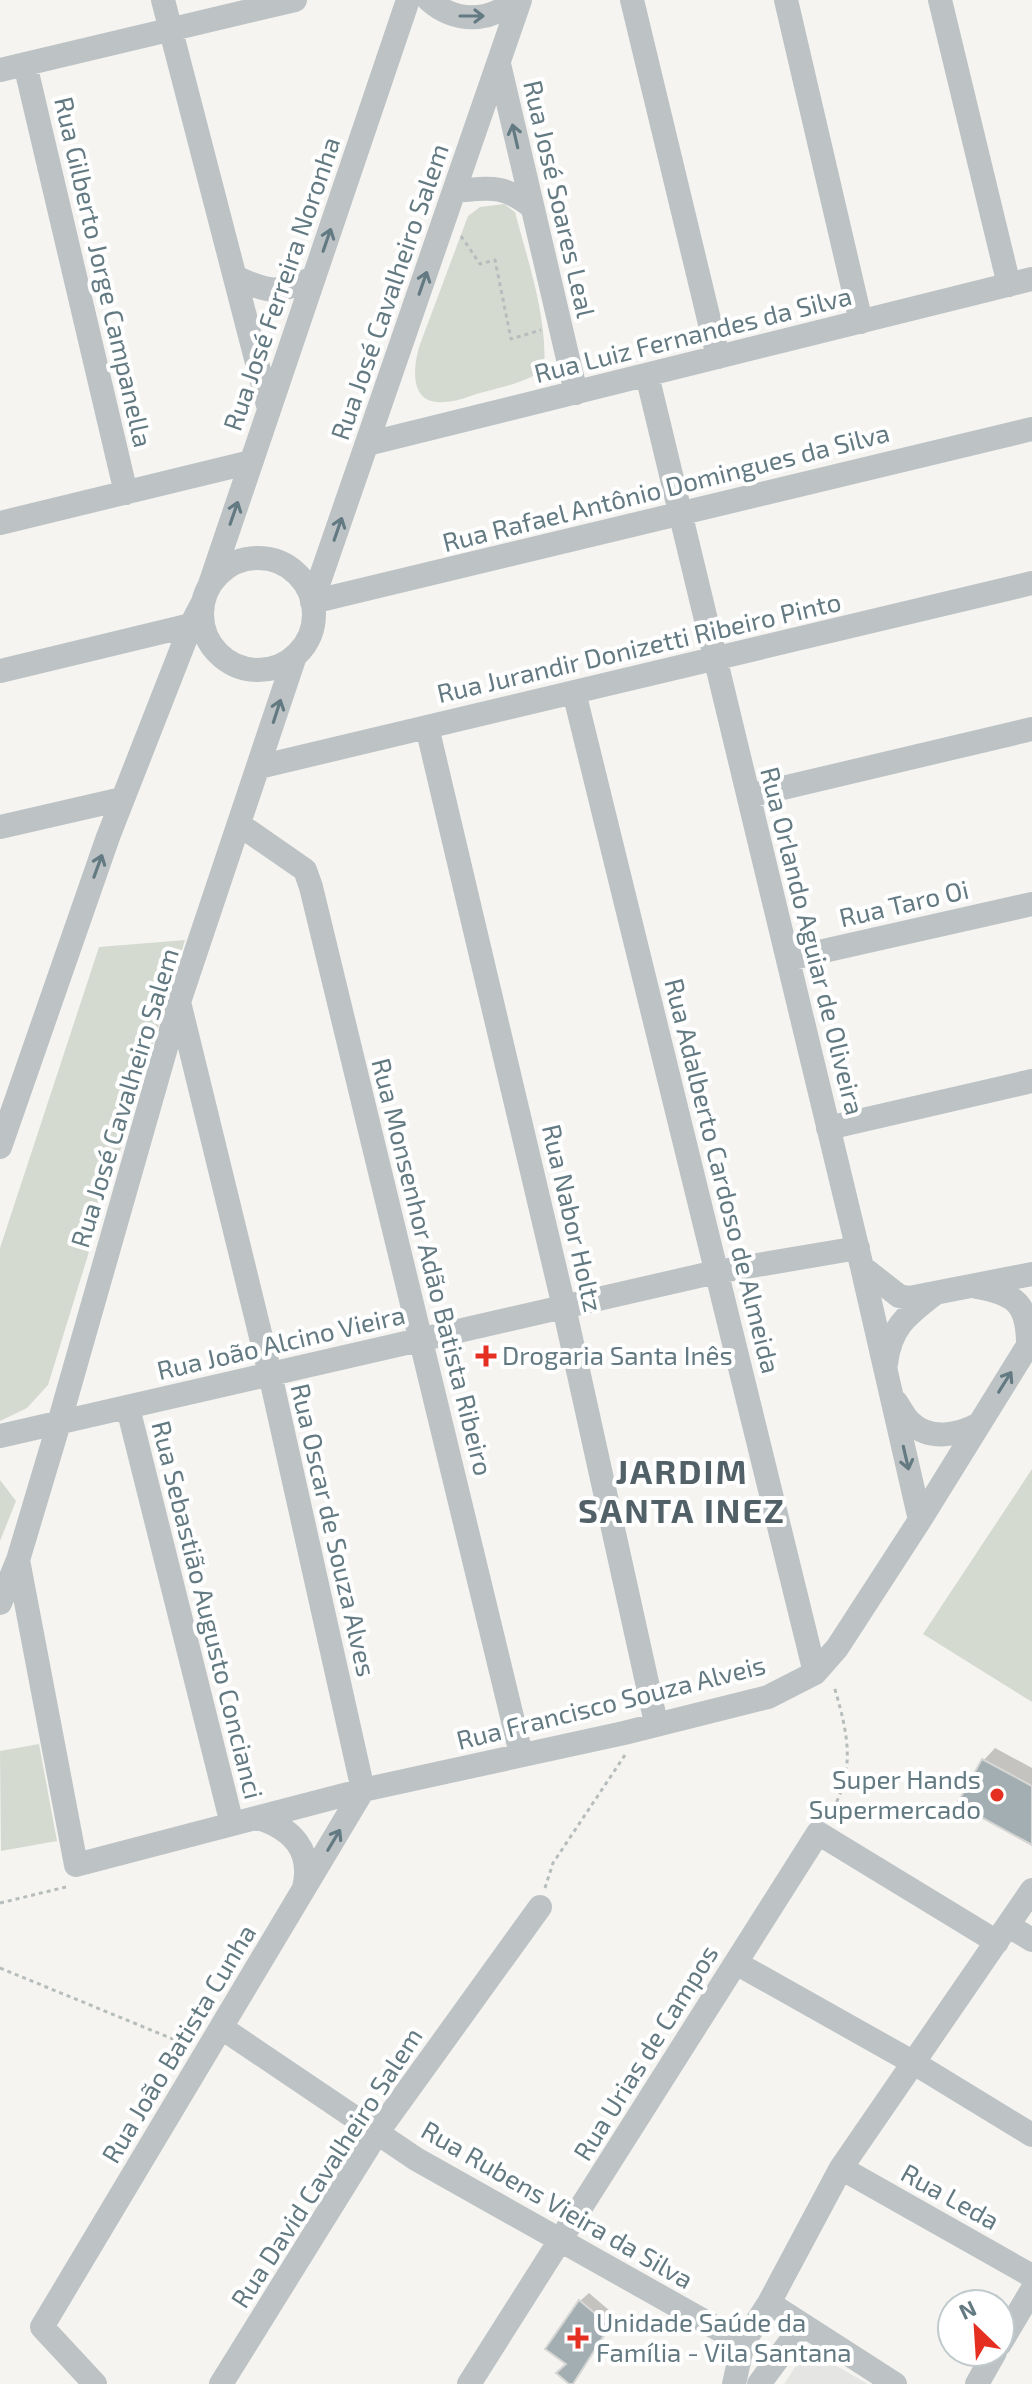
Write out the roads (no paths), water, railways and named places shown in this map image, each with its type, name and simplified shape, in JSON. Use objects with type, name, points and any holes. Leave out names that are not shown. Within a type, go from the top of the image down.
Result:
[{"type":"street","points":[[163,0],[269,409]]},
{"type":"street","points":[[0,70],[295,0]]},
{"type":"street","name":"Rua José Ferreira Noronha","points":[[0,1147],[122,799],[206,594],[408,0]]},
{"type":"street","points":[[429,0],[447,13],[471,18],[494,14],[518,0]]},
{"type":"street","name":"Rua José Cavalheiro Salem","points":[[312,602],[499,64],[518,0]]},
{"type":"street","points":[[632,0],[718,357]]},
{"type":"street","points":[[786,0],[861,322]]},
{"type":"street","points":[[940,0],[1021,282]]},
{"type":"street","name":"Rua Gilberto Jorge Campanella","points":[[25,64],[126,493]]},
{"type":"street","name":"Rua José Soares Leal","points":[[499,64],[576,393]]},
{"type":"street","points":[[451,203],[490,188],[513,192],[532,207]]},
{"type":"street","points":[[235,277],[263,290],[282,291],[313,278]]},
{"type":"street","name":"Rua Luiz Fernandes da Silva","points":[[367,444],[1021,282]]},
{"type":"street","name":"Rua Orlando Aguiar de Oliveira","points":[[647,375],[860,1257],[920,1520]]},
{"type":"street","name":"Rua Rafael Antônio Domingues da Silva","points":[[312,602],[1032,429]]},
{"type":"street","points":[[0,523],[251,462]]},
{"type":"street","points":[[269,560],[289,568],[305,584],[312,602],[312,627],[308,638],[295,656],[275,667],[253,670],[233,665],[216,652],[205,633],[202,623],[206,594],[219,574],[237,562],[269,560]]},
{"type":"street","name":"Rua Jurandir Donizetti Ribeiro Pinto","points":[[259,767],[1032,583]]},
{"type":"street","points":[[0,671],[191,625]]},
{"type":"street","name":"Rua José Cavalheiro Salem","points":[[0,1603],[18,1560],[59,1423],[179,1002],[295,656]]},
{"type":"street","name":"Rua Adalberto Cardoso de Almeida","points":[[574,692],[716,1272],[821,1667]]},
{"type":"street","name":"Rua Nabor Holtz","points":[[427,727],[564,1307],[648,1726]]},
{"type":"street","points":[[749,796],[1032,729]]},
{"type":"street","points":[[0,827],[122,799]]},
{"type":"street","name":"Rua Monsenhor Adão Batista Ribeiro","points":[[240,825],[305,870],[311,887],[521,1754]]},
{"type":"street","name":"Rua Taro Oi","points":[[788,959],[1032,904]]},
{"type":"street","name":"Rua Oscar de Souza Alves","points":[[179,1002],[270,1374],[363,1790]]},
{"type":"street","points":[[828,1128],[1032,1081]]},
{"type":"street","points":[[860,1257],[899,1296],[909,1298],[1032,1274]]},
{"type":"street","name":"Rua João Alcino Vieira","points":[[0,1436],[716,1272],[860,1257]]},
{"type":"street","points":[[972,1286],[1008,1295],[1020,1304],[1030,1342]]},
{"type":"street","points":[[886,1368],[888,1349],[903,1318],[935,1293]]},
{"type":"street","name":"Rua Francisco Souza Alveis","points":[[76,1865],[363,1790],[768,1697],[821,1667],[920,1520],[1030,1342]]},
{"type":"street","points":[[892,1397],[911,1423],[922,1430],[939,1435],[962,1433],[979,1424]]},
{"type":"street","name":"Rua Sebastião Augusto Concianci","points":[[128,1408],[232,1824]]},
{"type":"street","name":"Rua José Cavalheiro Salem","points":[[18,1560],[76,1865]]},
{"type":"street","name":"Rua João Batista Cunha","points":[[95,2384],[42,2327],[363,1790]]},
{"type":"street","points":[[259,1818],[277,1824],[291,1834],[303,1852],[308,1873],[304,1890]]},
{"type":"street","name":"Rua Urias de Campos","points":[[469,2384],[818,1833],[1003,1934]]},
{"type":"street","points":[[734,2384],[743,2343],[769,2303],[841,2168],[1032,1890]]},
{"type":"street","name":"Rua David Cavalheiro Salem","points":[[221,2384],[377,2133],[540,1907]]},
{"type":"street","points":[[1003,1934],[1032,1940]]},
{"type":"street","points":[[736,1963],[914,2063],[1032,2135]]},
{"type":"street","name":"Rua Rubens Vieira da Silva","points":[[222,2028],[416,2159],[743,2343]]},
{"type":"street","name":"Rua Leda","points":[[841,2168],[1032,2276]]},
{"type":"street","points":[[1016,2317],[1032,2290]]},
{"type":"street","points":[[769,2303],[895,2384]]},
{"type":"street","points":[[759,2384],[802,2326]]},
{"type":"place","name":"Drogaria Santa Inês","points":[[486,1356]]},
{"type":"place","name":"Super Hands Supermercado","points":[[997,1795]]},
{"type":"place","name":"Unidade Saúde da Família - Vila Santana","points":[[578,2338]]},
{"type":"district","name":"JARDIM SANTA INEZ","points":[[682,1492]]}]
